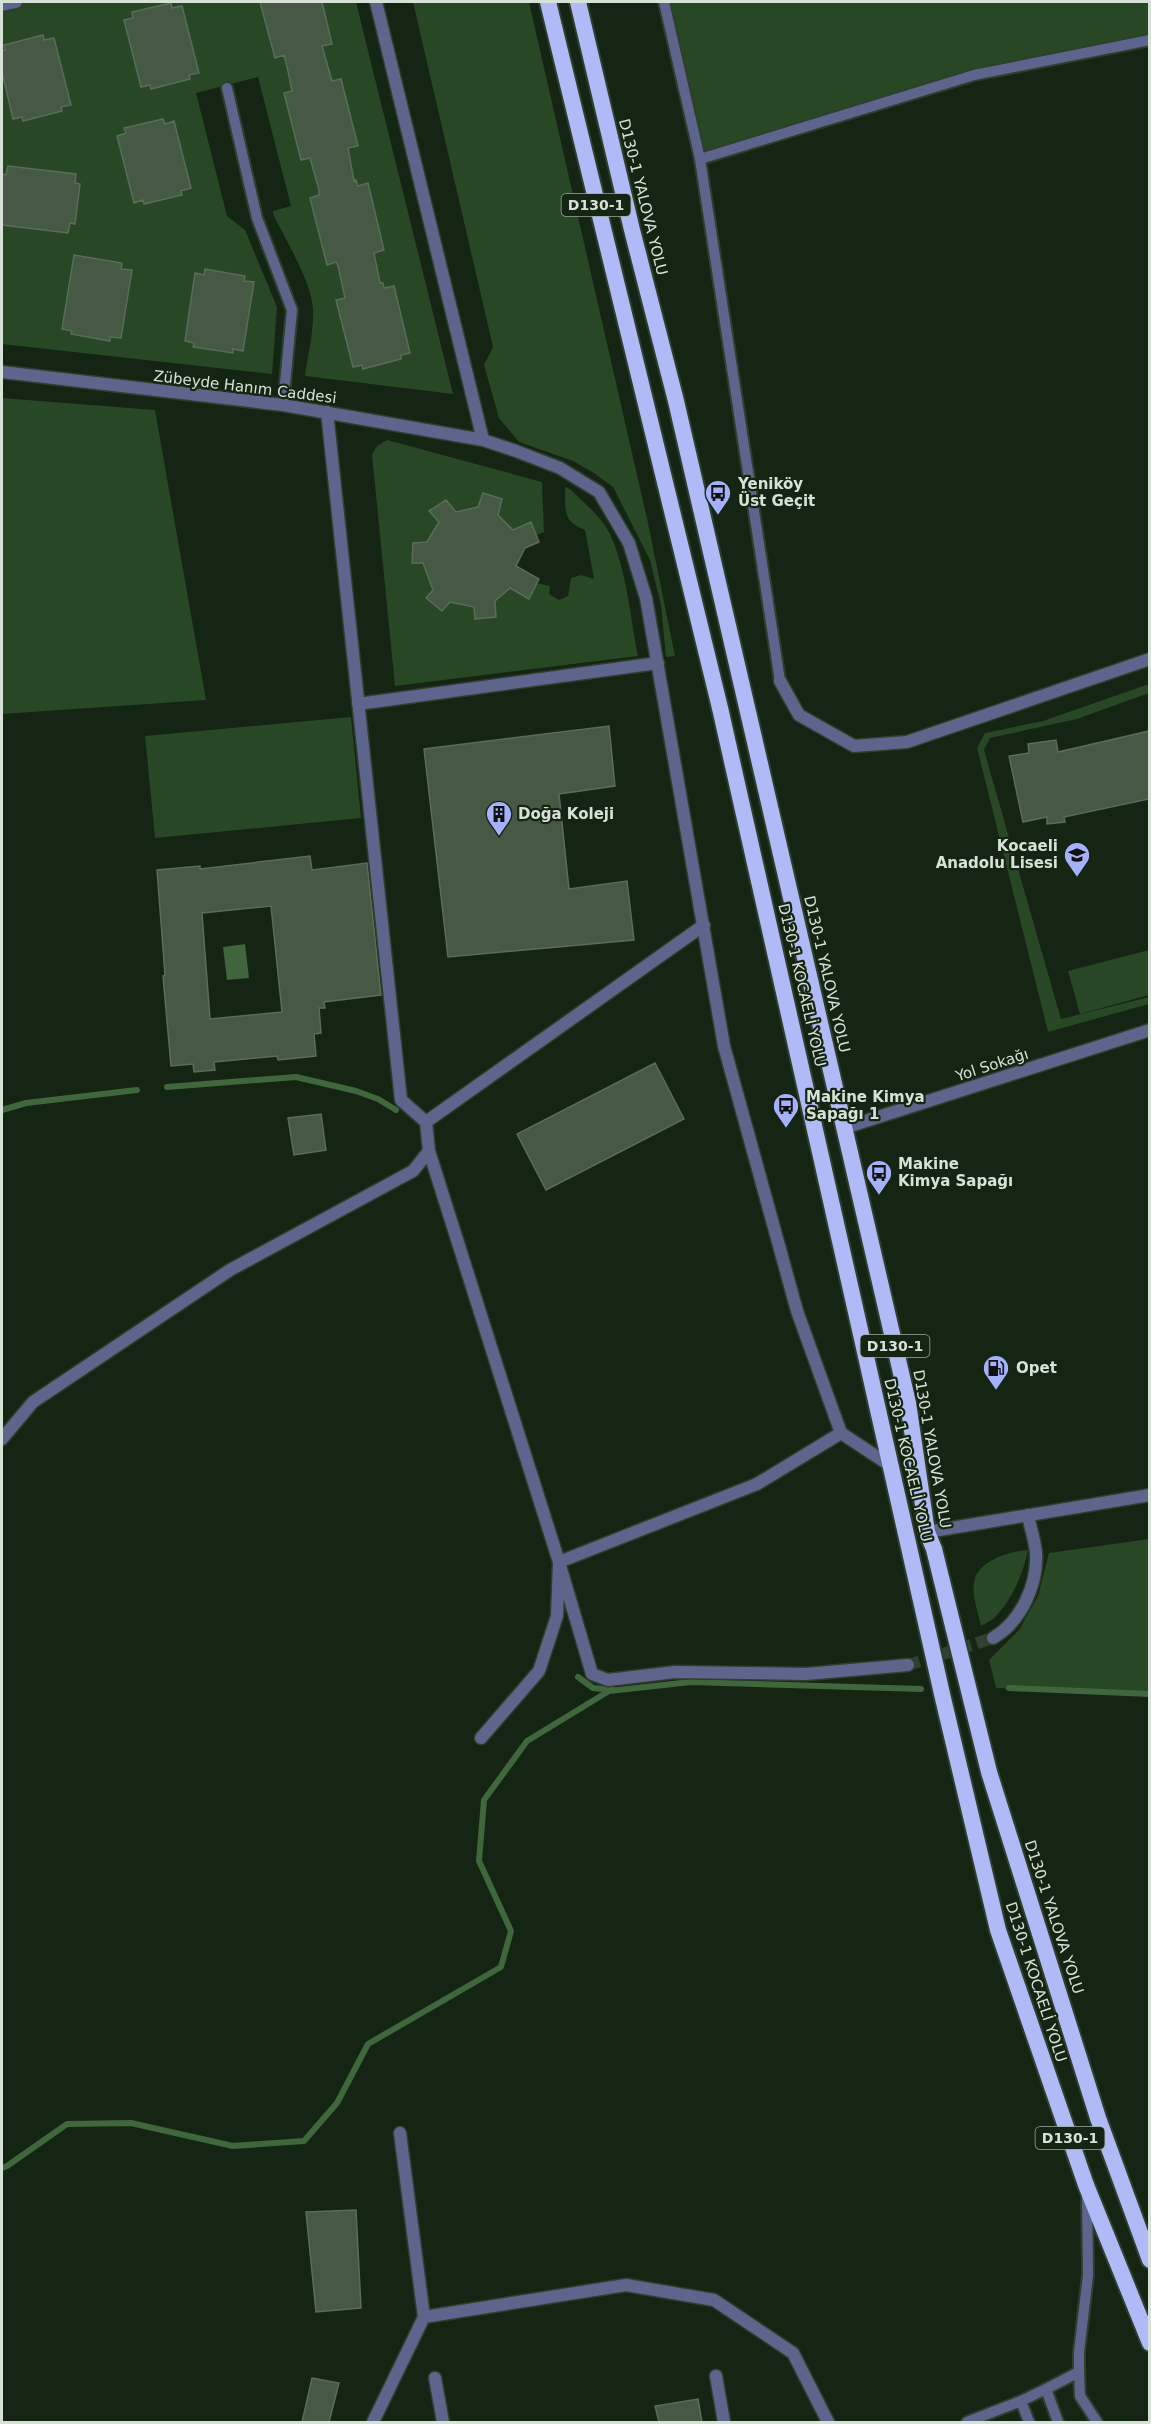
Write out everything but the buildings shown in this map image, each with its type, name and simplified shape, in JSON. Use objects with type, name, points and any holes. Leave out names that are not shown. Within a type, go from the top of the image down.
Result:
[{"type":"highway","name":"D130-1 KOCAELİ YOLU","points":[[548,2],[650,429],[720,708],[998,1930],[1086,2185],[1149,2342]]},
{"type":"highway","name":"D130-1 YALOVA YOLU","points":[[578,2],[632,230],[676,401],[908,1403],[927,1532],[934,1549],[989,1772],[1098,2118],[1149,2260]]},
{"type":"street","points":[[2,5],[16,2]]},
{"type":"street","points":[[376,2],[483,441]]},
{"type":"street","name":"Zübeyde Hanım Caddesi","points":[[2,372],[283,405],[483,441],[516,450],[560,468],[600,492],[629,543],[646,598],[724,1046],[798,1311],[841,1433]]},
{"type":"street","points":[[327,412],[401,1100],[426,1122],[429,1151],[560,1562],[592,1674],[608,1680],[675,1672],[806,1674],[908,1665]]},
{"type":"street","points":[[780,681],[799,716],[854,746],[907,742],[1149,659]]},
{"type":"street","points":[[358,704],[658,663]]},
{"type":"street","points":[[426,1122],[704,926]]},
{"type":"street","name":"Yol Sokağı","points":[[844,1128],[1149,1030]]},
{"type":"street","points":[[2,1439],[33,1402],[129,1336],[230,1270],[413,1171],[429,1151]]},
{"type":"street","points":[[560,1562],[757,1484],[841,1433],[891,1466]]},
{"type":"street","points":[[927,1532],[1149,1495]]},
{"type":"street","points":[[993,1638],[1002,1633],[1017,1615],[1029,1595],[1036,1552],[1028,1515]]},
{"type":"street","points":[[481,1738],[539,1671],[557,1616],[560,1562]]},
{"type":"street","points":[[373,2422],[424,2317],[400,2133]]},
{"type":"street","points":[[424,2317],[626,2285],[714,2300],[793,2354],[828,2422]]},
{"type":"street","points":[[716,2376],[724,2422]]},
{"type":"street","points":[[435,2378],[443,2422]]},
{"type":"lane","points":[[664,2],[700,159],[780,681]]},
{"type":"lane","points":[[700,159],[974,75],[1149,40]]},
{"type":"lane","points":[[227,88],[257,218],[292,310],[283,405]]},
{"type":"lane","points":[[1086,2185],[1088,2275],[1078,2352],[1080,2396],[1097,2422]]},
{"type":"lane","points":[[967,2422],[1021,2401],[1079,2372]]},
{"type":"lane","points":[[1046,2389],[1058,2422]]},
{"type":"lane","points":[[1021,2401],[1029,2422]]},
{"type":"shaded area","points":[[2,2],[356,2],[453,394],[305,376],[312,329],[312,301],[301,268],[273,214],[273,211],[291,206],[258,77],[196,93],[227,216],[245,230],[277,307],[272,374],[2,344]]},
{"type":"shaded area","points":[[413,2],[529,2],[648,523],[675,656],[666,657],[661,605],[650,560],[613,487],[573,461],[519,442],[499,418],[484,365],[493,347]]},
{"type":"shaded area","points":[[664,2],[1149,2],[1149,40],[974,75],[700,159]]},
{"type":"shaded area","points":[[2,398],[155,410],[206,700],[2,714]]},
{"type":"shaded area","points":[[387,440],[542,482],[544,532],[504,548],[522,580],[550,586],[549,594],[559,600],[568,596],[571,578],[581,575],[594,579],[585,530],[572,523],[566,513],[565,487],[570,489],[606,527],[616,548],[624,578],[638,656],[395,686],[372,455],[377,446]]},
{"type":"shaded area","points":[[1149,684],[1149,693],[1077,719],[990,738],[984,750],[1061,1019],[1149,997],[1149,1004],[1048,1032],[977,748],[985,733],[1043,721]]},
{"type":"shaded area","points":[[351,717],[361,818],[155,838],[145,736]]},
{"type":"shaded area","points":[[245,944],[249,978],[227,980],[223,947]]},
{"type":"shaded area","points":[[1149,950],[1149,995],[1080,1014],[1068,971]]},
{"type":"shaded area","points":[[1149,1539],[1149,1694],[996,1688],[989,1660],[1019,1630],[1038,1596],[1049,1553]]},
{"type":"shaded area","points":[[1028,1550],[1020,1576],[1008,1601],[995,1617],[981,1626],[974,1594],[976,1575],[987,1563],[995,1559],[1012,1552]]},
{"type":"waterway","points":[[167,1087],[296,1077],[356,1091],[378,1099],[396,1110]]},
{"type":"waterway","points":[[2,1110],[26,1103],[137,1090]]},
{"type":"waterway","points":[[578,1677],[593,1688],[613,1690]]},
{"type":"waterway","points":[[2,2168],[67,2124],[131,2123],[233,2146],[304,2141],[337,2103],[368,2044],[501,1967],[511,1931],[479,1861],[484,1800],[527,1741],[609,1691],[691,1682],[921,1689]]},
{"type":"waterway","points":[[1009,1688],[1150,1694]]},
{"type":"tunnel","points":[[908,1665],[993,1638]]},
{"type":"place","name":"Yeniköy Üst Geçit","points":[[718,516]]},
{"type":"place","name":"Doğa Koleji","points":[[499,837]]},
{"type":"place","name":"Kocaeli Anadolu Lisesi","points":[[1077,878]]},
{"type":"place","name":"Makine Kimya Sapağı 1","points":[[786,1129]]},
{"type":"place","name":"Makine Kimya Sapağı","points":[[879,1196]]},
{"type":"place","name":"Opet","points":[[996,1391]]}]
